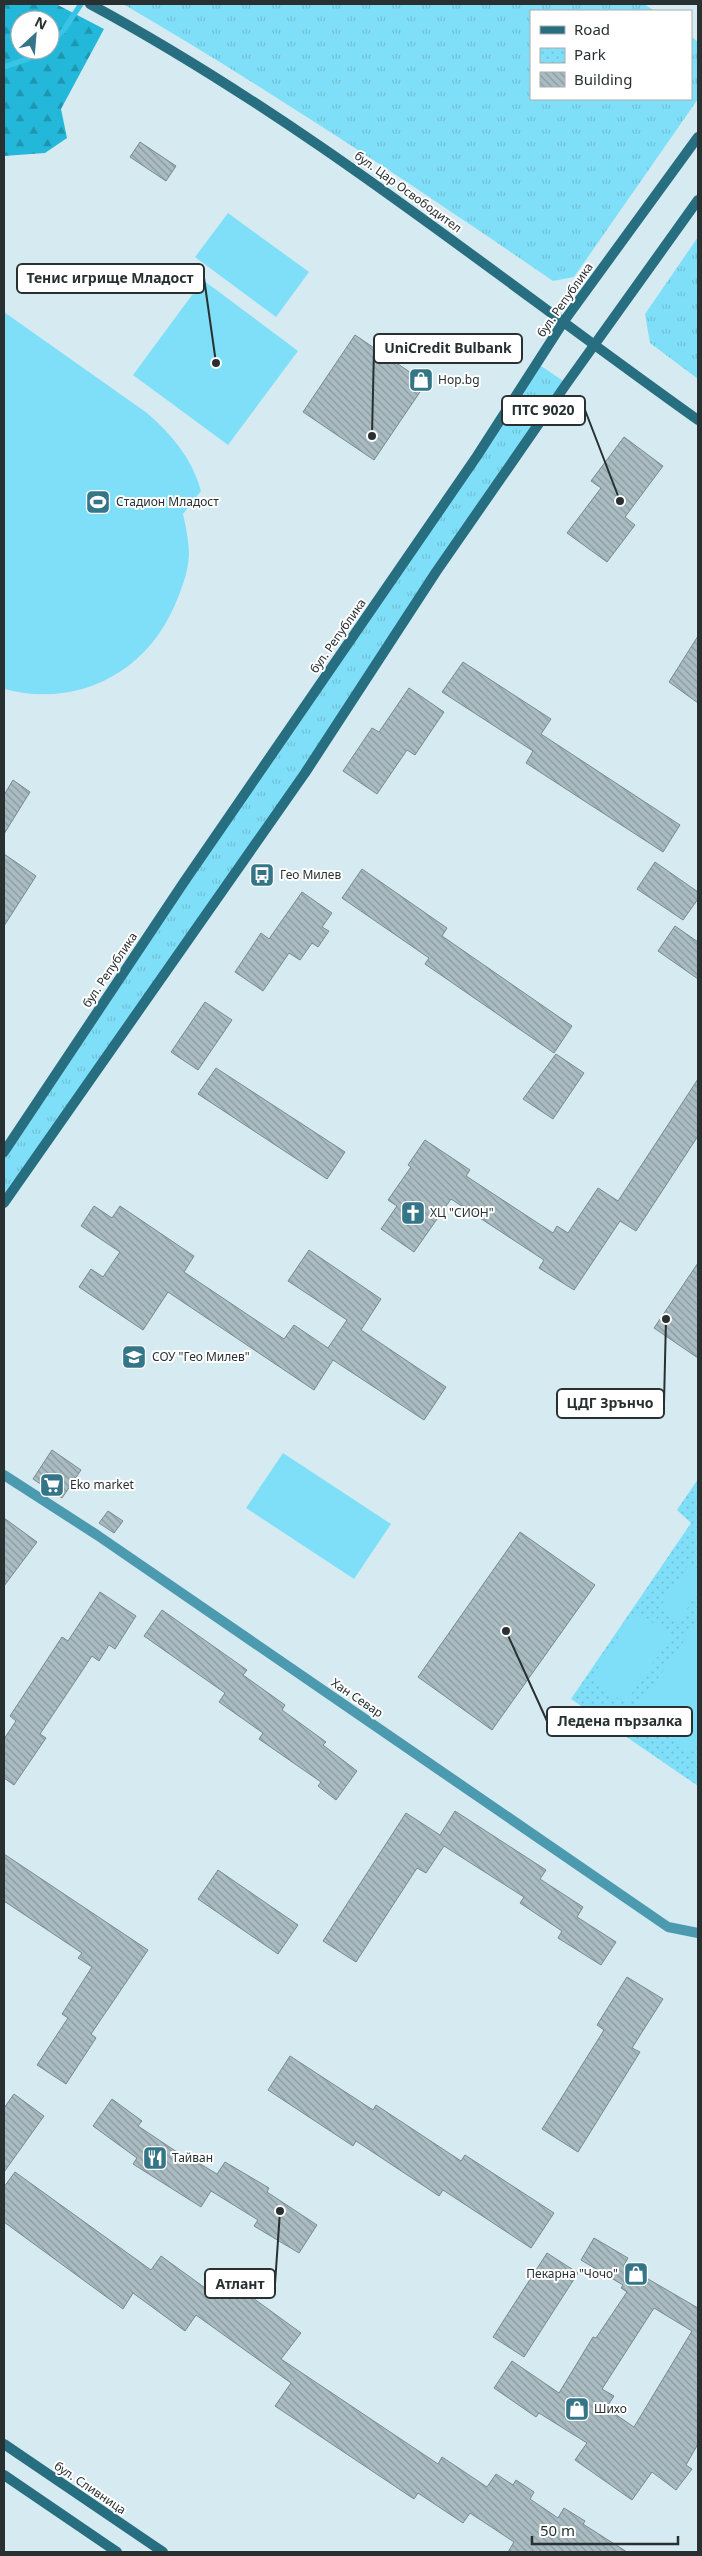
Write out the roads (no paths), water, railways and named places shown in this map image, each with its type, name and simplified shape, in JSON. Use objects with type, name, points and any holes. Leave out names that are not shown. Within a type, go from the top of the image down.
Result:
[{"type":"street","name":"бул. Цар Освободител","points":[[90,4],[196,65],[364,174],[564,321],[593,345],[698,420]]},
{"type":"street","name":"бул. Република","points":[[4,1152],[184,882],[477,456],[564,321],[698,137]]},
{"type":"street","points":[[4,1203],[180,948],[305,773],[436,572],[593,345],[698,200]]},
{"type":"street","name":"Хан Севар","points":[[4,1475],[97,1535],[668,1927],[698,1933]]},
{"type":"street","name":"бул. Сливница","points":[[4,2444],[163,2552]]},
{"type":"street","points":[[4,2475],[116,2552]]},
{"type":"waterway","points":[[60,34],[81,4]]},
{"type":"waterway","points":[[4,67],[24,60]]},
{"type":"place","name":"Тенис игрище Младост","points":[[216,363]]},
{"type":"place","name":"Hop.bg","points":[[421,380]]},
{"type":"place","name":"UniCredit Bulbank","points":[[372,436]]},
{"type":"place","name":"ПТС 9020","points":[[620,501]]},
{"type":"place","name":"Стадион Младост","points":[[98,502]]},
{"type":"place","name":"Гео Милев","points":[[262,875]]},
{"type":"place","name":"ХЦ \"СИОН\"","points":[[413,1213]]},
{"type":"place","name":"ЦДГ Зрънчо","points":[[666,1319]]},
{"type":"place","name":"СОУ \"Гео Милев\"","points":[[134,1357]]},
{"type":"place","name":"Eko market","points":[[52,1485]]},
{"type":"place","name":"Ледена пързалка","points":[[506,1631]]},
{"type":"place","name":"Тайван","points":[[155,2158]]},
{"type":"place","name":"Атлант","points":[[280,2211]]},
{"type":"place","name":"Пекарна \"Чочо\"","points":[[636,2274]]},
{"type":"place","name":"Шихо","points":[[577,2409]]}]
